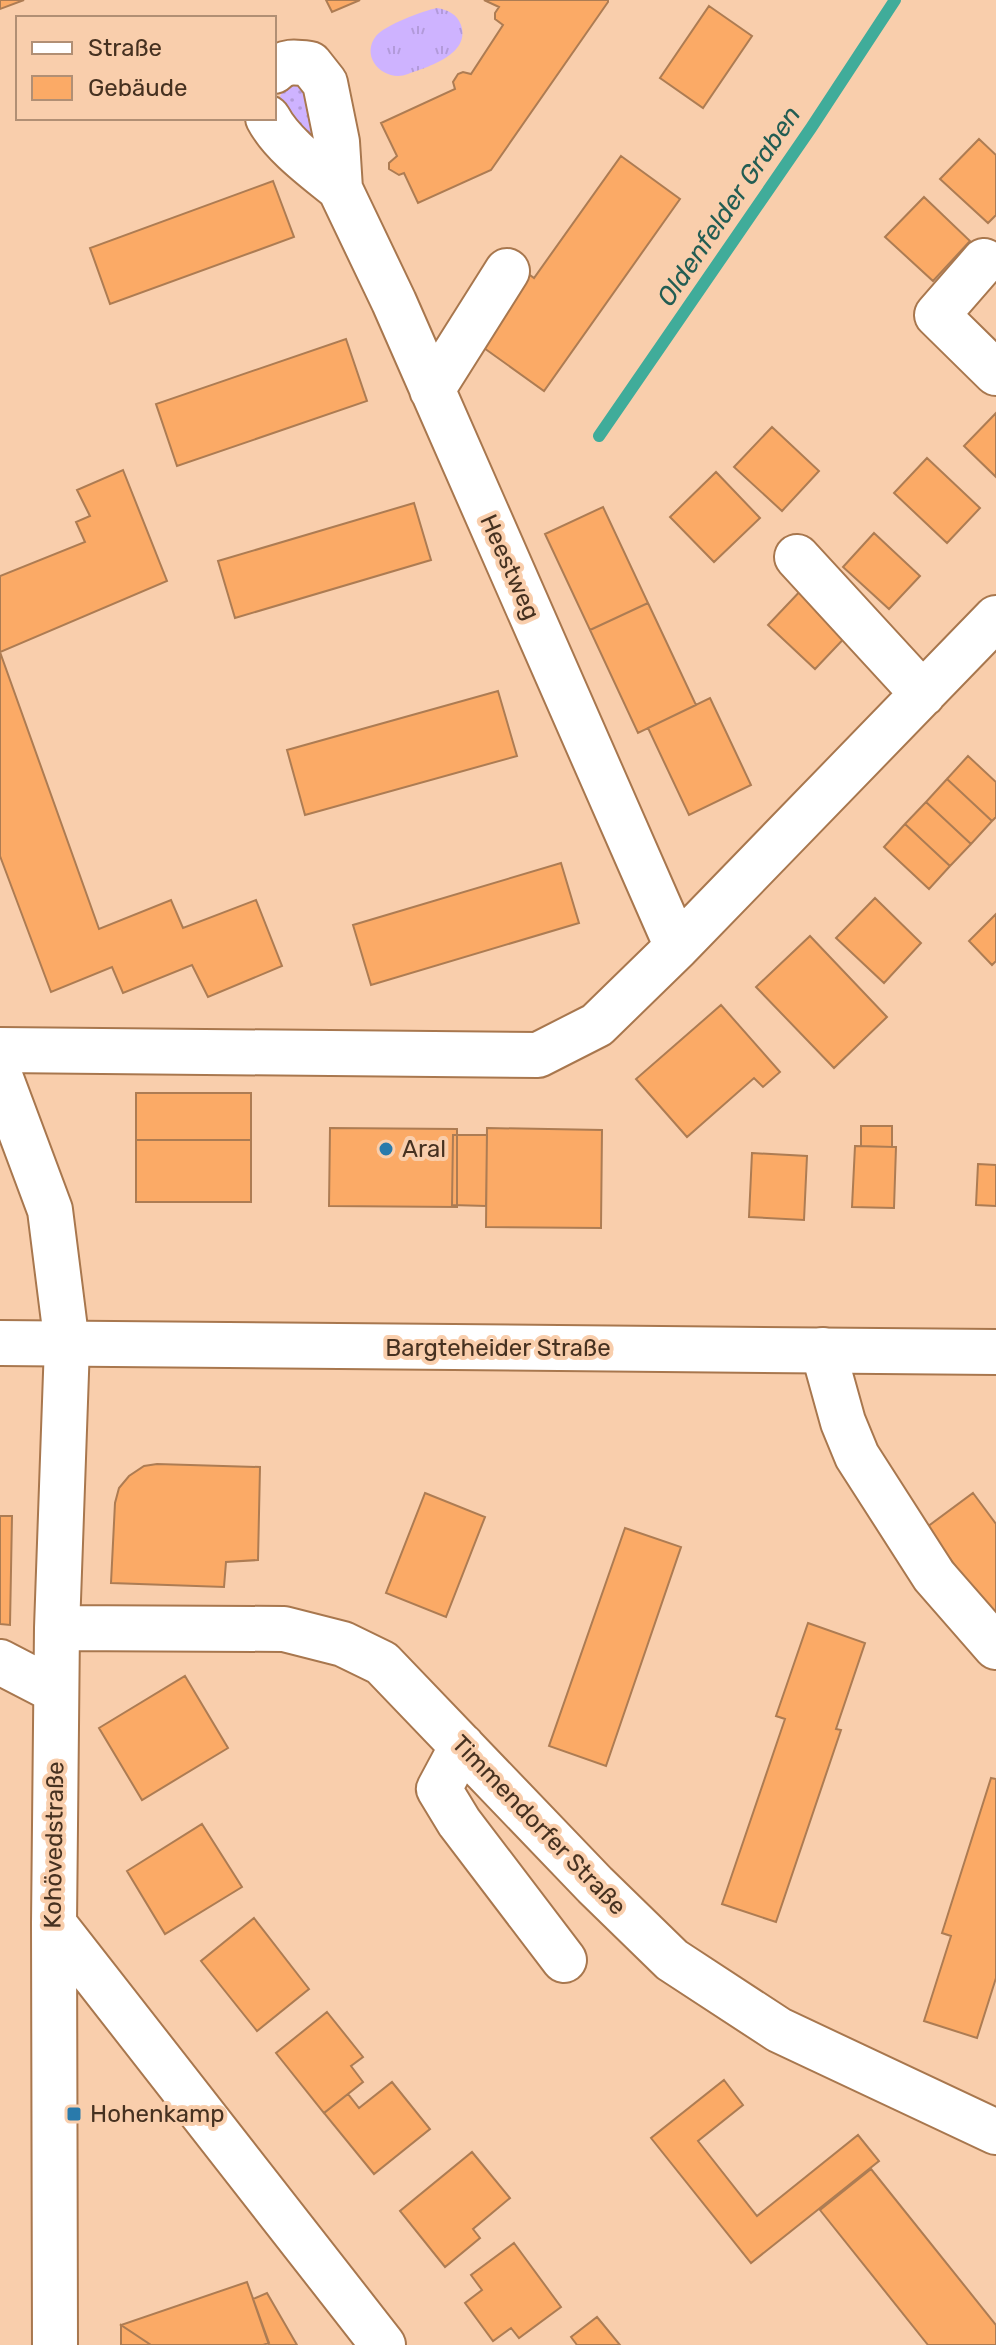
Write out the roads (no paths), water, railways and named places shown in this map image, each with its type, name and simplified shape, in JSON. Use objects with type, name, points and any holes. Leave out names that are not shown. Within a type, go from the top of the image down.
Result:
[{"type":"street","name":"Heestweg","points":[[276,69],[294,61],[310,64],[325,83],[337,142],[340,189],[394,302],[677,947]]},
{"type":"street","name":"Heestweg","points":[[269,120],[304,159],[340,189]]},
{"type":"street","points":[[984,261],[937,315],[996,373]]},
{"type":"street","points":[[432,390],[507,271]]},
{"type":"street","points":[[797,557],[923,694]]},
{"type":"street","points":[[0,1050],[538,1055],[597,1025],[677,947],[996,618]]},
{"type":"street","name":"Kohövedstraße","points":[[0,1076],[50,1210],[67,1345],[56,1691],[55,2345]]},
{"type":"street","name":"Bargteheider Straße","points":[[0,1343],[996,1352]]},
{"type":"street","points":[[823,1350],[843,1422],[857,1456],[934,1576],[996,1647]]},
{"type":"street","name":"Timmendorfer Straße","points":[[57,1628],[284,1629],[343,1644],[382,1663],[595,1885],[672,1960],[779,2030],[996,2132]]},
{"type":"street","points":[[0,1662],[56,1691]]},
{"type":"street","points":[[462,1746],[439,1789],[459,1822],[564,1960]]},
{"type":"street","points":[[54,1924],[383,2345]]},
{"type":"waterway","name":"Oldenfelder Graben","points":[[599,436],[895,0]]},
{"type":"place","name":"Aral","points":[[386,1149]]},
{"type":"place","name":"Hohenkamp","points":[[74,2114]]}]
